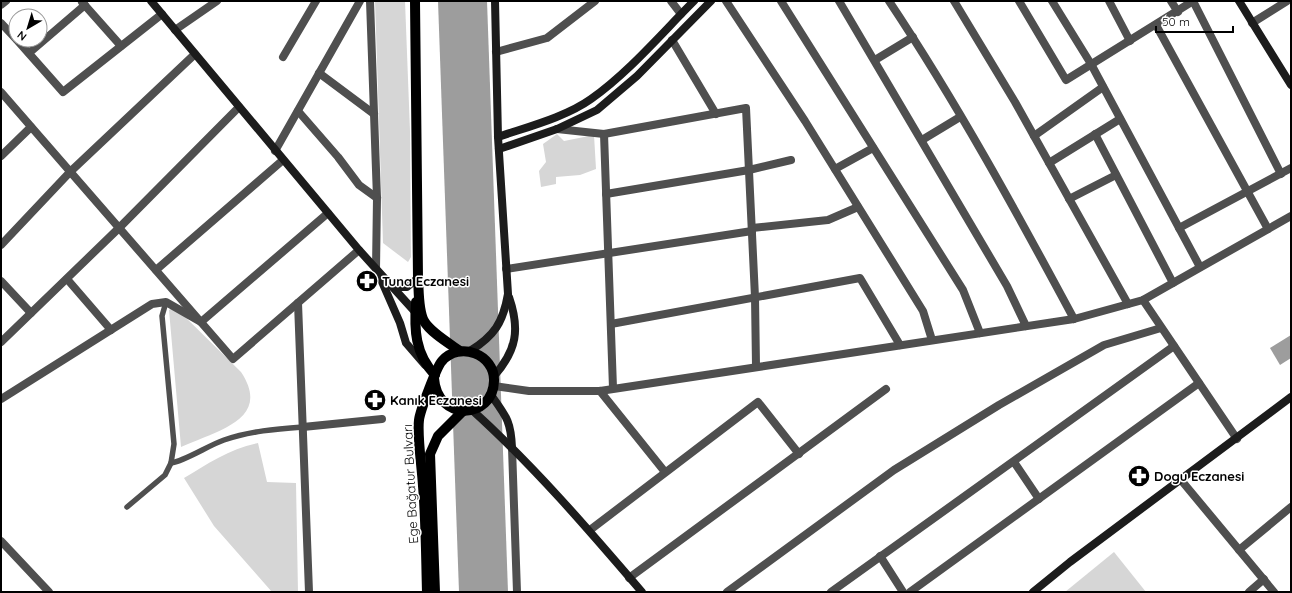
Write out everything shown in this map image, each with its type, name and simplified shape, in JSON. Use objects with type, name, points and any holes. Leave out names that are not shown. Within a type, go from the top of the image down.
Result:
[{"type":"main road","points":[[151,1],[359,250],[416,313],[439,337],[465,351],[480,355],[487,361],[493,386],[512,431],[512,448]]},
{"type":"main road","points":[[415,1],[418,278],[416,313],[418,348],[426,365]]},
{"type":"main road","points":[[494,1],[498,137],[506,269],[508,294],[513,311],[514,324],[512,350],[481,406],[468,410],[453,409],[445,404],[435,387],[435,376],[442,360],[450,354],[465,351],[486,341],[496,331],[506,307],[508,294]]},
{"type":"main road","points":[[498,137],[553,118],[590,100],[629,68],[694,1]]},
{"type":"main road","points":[[499,149],[557,129],[596,110],[637,76],[711,1]]},
{"type":"main road","points":[[1239,1],[1290,82]]},
{"type":"main road","points":[[376,269],[400,323],[406,343],[435,376]]},
{"type":"main road","points":[[389,284],[397,287],[408,287],[418,278]]},
{"type":"main road","points":[[418,278],[424,321]]},
{"type":"main road","name":"Ege Bağatur Bulvarı","points":[[427,592],[425,519],[419,420],[435,376]]},
{"type":"main road","points":[[1034,592],[1070,562],[1237,439],[1291,397]]},
{"type":"main road","points":[[468,410],[512,448],[590,530],[642,592]]},
{"type":"main road","name":"Ege Bağatur Bulvarı","points":[[435,592],[430,454],[438,436],[468,410]]},
{"type":"street","points":[[1,6],[6,1]]},
{"type":"street","points":[[175,30],[217,1]]},
{"type":"street","points":[[283,57],[316,1]]},
{"type":"street","points":[[275,150],[360,1]]},
{"type":"street","points":[[370,1],[377,198],[376,269]]},
{"type":"street","points":[[496,52],[547,38],[595,1]]},
{"type":"street","points":[[671,1],[681,14]]},
{"type":"street","points":[[726,1],[835,170],[923,311],[932,340]]},
{"type":"street","points":[[781,1],[963,290],[980,333]]},
{"type":"street","points":[[839,1],[1007,286],[1026,326]]},
{"type":"street","points":[[889,1],[913,37],[960,117],[1018,217],[1074,319]]},
{"type":"street","points":[[954,1],[1034,136],[1128,304]]},
{"type":"street","points":[[1019,1],[1066,80],[1178,12],[1193,1],[1281,174]]},
{"type":"street","points":[[1052,1],[1091,64],[1200,268]]},
{"type":"street","points":[[1109,1],[1130,41]]},
{"type":"street","points":[[1172,1],[1178,12]]},
{"type":"street","points":[[1252,23],[1287,1]]},
{"type":"street","points":[[29,53],[83,3],[121,46]]},
{"type":"street","points":[[24,48],[63,92],[162,14]]},
{"type":"street","points":[[1,23],[8,31]]},
{"type":"street","points":[[1156,25],[1268,229]]},
{"type":"street","points":[[875,60],[913,37]]},
{"type":"street","points":[[672,40],[716,114]]},
{"type":"street","points":[[1,245],[70,172],[195,54]]},
{"type":"street","points":[[319,73],[374,114]]},
{"type":"street","points":[[1034,136],[1103,88]]},
{"type":"street","points":[[1,92],[233,360],[359,250]]},
{"type":"street","points":[[1,342],[119,228],[239,107]]},
{"type":"street","points":[[557,129],[604,134],[746,108],[755,297],[756,366]]},
{"type":"street","points":[[298,111],[338,157],[359,185],[377,198]]},
{"type":"street","points":[[922,140],[960,117]]},
{"type":"street","points":[[1049,163],[1120,119]]},
{"type":"street","points":[[1,156],[31,127]]},
{"type":"street","points":[[604,134],[613,388]]},
{"type":"street","points":[[1095,134],[1173,283]]},
{"type":"street","points":[[835,170],[873,148]]},
{"type":"street","points":[[156,270],[283,160]]},
{"type":"street","points":[[606,194],[749,170],[791,160]]},
{"type":"street","points":[[1179,228],[1291,168]]},
{"type":"street","points":[[1069,199],[1116,175]]},
{"type":"street","points":[[506,269],[752,230],[828,220],[858,207]]},
{"type":"street","points":[[201,322],[328,213]]},
{"type":"street","points":[[493,386],[529,391],[600,391],[756,366],[1074,319],[1143,300],[1291,216]]},
{"type":"street","points":[[611,324],[860,278],[900,345]]},
{"type":"street","points":[[67,279],[111,330]]},
{"type":"street","points":[[1,281],[32,312]]},
{"type":"street","points":[[1143,300],[1237,439]]},
{"type":"street","points":[[1,399],[152,304],[166,302],[201,322]]},
{"type":"street","points":[[298,303],[309,592]]},
{"type":"street","points":[[727,592],[894,470],[992,409],[1104,345],[1161,328]]},
{"type":"street","points":[[831,592],[1174,346]]},
{"type":"street","points":[[910,592],[1199,383]]},
{"type":"street","points":[[629,578],[886,390]]},
{"type":"street","points":[[600,391],[665,472]]},
{"type":"street","points":[[590,530],[758,402],[799,454]]},
{"type":"street","points":[[303,427],[382,419]]},
{"type":"street","points":[[512,448],[517,592]]},
{"type":"street","points":[[1014,462],[1039,499]]},
{"type":"street","points":[[1181,480],[1274,592]]},
{"type":"street","points":[[1239,550],[1291,507]]},
{"type":"street","points":[[1,541],[49,592]]},
{"type":"street","points":[[880,556],[903,592]]},
{"type":"street","points":[[1249,592],[1264,580]]},
{"type":"lane","points":[[127,507],[165,475],[171,463],[174,444],[162,316],[166,302]]},
{"type":"lane","points":[[171,463],[183,459],[212,444],[240,435],[269,430],[303,427]]},
{"type":"shaded area","points":[[375,1],[405,1],[410,131],[411,257],[408,262],[383,243]]},
{"type":"shaded area","points":[[438,1],[487,1],[508,592],[459,592]]},
{"type":"shaded area","points":[[557,134],[564,141],[594,135],[596,169],[580,175],[556,177],[556,184],[541,187],[539,171],[546,162],[543,144]]},
{"type":"shaded area","points":[[174,306],[241,372],[249,388],[250,402],[245,413],[236,422],[181,447],[169,310]]},
{"type":"shaded area","points":[[1291,335],[1291,358],[1280,365],[1270,348]]},
{"type":"shaded area","points":[[258,443],[267,482],[296,483],[298,592],[272,592],[214,526],[184,478],[210,462],[229,453],[248,445]]},
{"type":"shaded area","points":[[1114,552],[1146,592],[1065,592]]},
{"type":"place","name":"Tuna Eczanesi","points":[[367,281]]},
{"type":"place","name":"Kanık Eczanesi","points":[[375,400]]},
{"type":"place","name":"Dogu Eczanesi","points":[[1139,476]]}]
